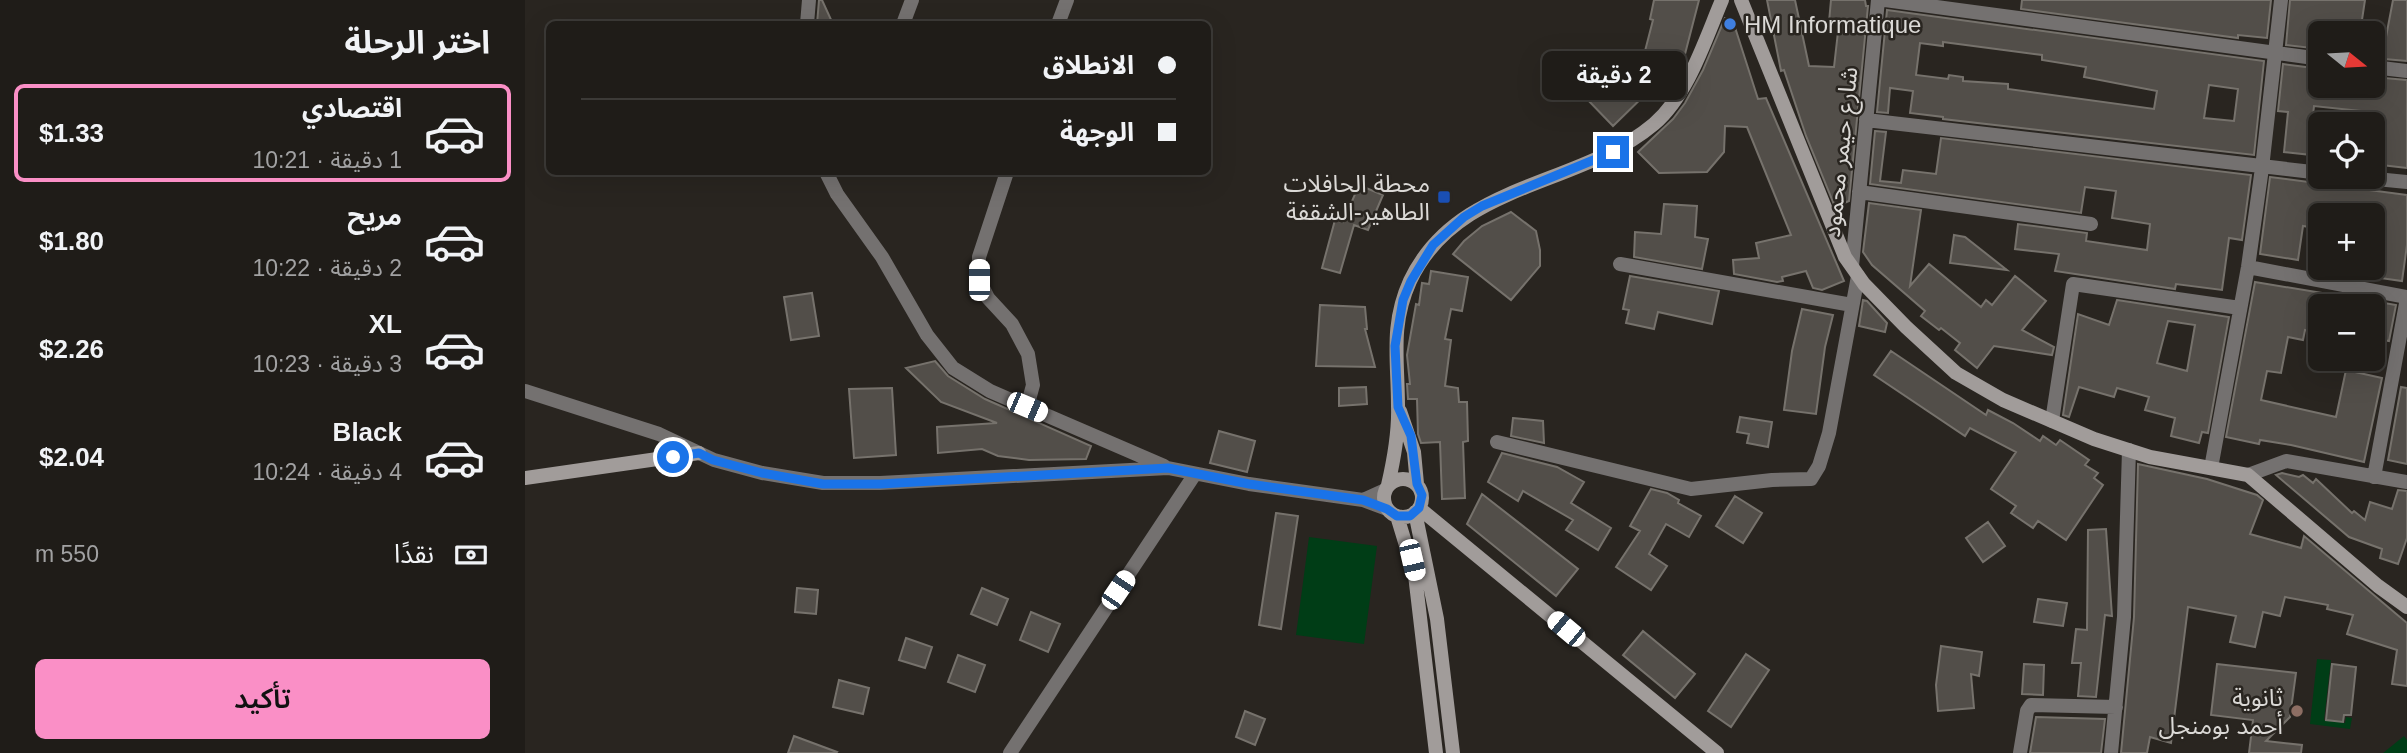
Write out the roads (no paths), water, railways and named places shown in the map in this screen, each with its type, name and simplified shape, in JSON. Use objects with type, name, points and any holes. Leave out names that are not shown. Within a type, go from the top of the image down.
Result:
[{"type":"street","points":[[807,21],[809,0]]},
{"type":"street","points":[[904,21],[912,0]]},
{"type":"street","points":[[1059,21],[1067,0]]},
{"type":"street","points":[[1436,753],[1415,575],[1392,513],[1384,503],[1395,446],[1398,407],[1395,346],[1398,321],[1411,281],[1433,245],[1464,217],[1482,206],[1613,152],[1655,123],[1687,83],[1722,0]]},
{"type":"street","points":[[1741,0],[1845,257],[1906,327],[1956,373],[2003,400],[2094,439],[2150,457],[2248,475],[2378,586],[2407,607]]},
{"type":"street","name":"شارع حيمر محمود","points":[[1497,442],[1691,489],[1772,480],[1811,479],[1819,466],[1829,433],[1852,305],[1859,192],[1878,0]]},
{"type":"street","points":[[1885,0],[1981,6],[2308,57]]},
{"type":"street","points":[[2211,468],[2248,267],[2281,0]]},
{"type":"street","points":[[2385,68],[2407,71]]},
{"type":"street","points":[[1866,120],[2308,172]]},
{"type":"street","points":[[827,175],[882,257],[927,335],[953,368],[990,391],[1168,468],[1363,500],[1404,517],[1417,510]]},
{"type":"street","points":[[1006,175],[979,257],[979,280],[988,298],[1012,324],[1028,354],[1033,385],[1027,407]]},
{"type":"street","points":[[2385,180],[2407,182]]},
{"type":"street","points":[[1859,192],[2091,224]]},
{"type":"street","points":[[1620,264],[1852,305]]},
{"type":"street","points":[[2248,267],[2407,297],[2374,477]]},
{"type":"street","points":[[2052,421],[2073,284],[2240,308]]},
{"type":"street","points":[[525,391],[659,434],[713,460],[762,473],[823,484],[880,484],[1168,468]]},
{"type":"street","points":[[1398,407],[1411,436],[1417,484],[1422,495],[1417,510],[1441,645],[1453,753]]},
{"type":"street","points":[[2111,753],[2124,617],[2129,450]]},
{"type":"street","points":[[525,478],[699,453]]},
{"type":"street","points":[[2248,475],[2286,461],[2407,482]]},
{"type":"street","points":[[1010,753],[1195,474]]},
{"type":"street","points":[[1363,500],[1387,488],[1399,478],[1412,480],[1417,484]]},
{"type":"street","points":[[1417,510],[1447,530],[1717,753]]},
{"type":"street","points":[[1422,541],[1447,530]]},
{"type":"street","points":[[2020,753],[2027,711],[2031,705],[2116,707]]},
{"type":"place","name":"HM Informatique","points":[[1730,24]]},
{"type":"place","name":"محطة الحافلات الطاهير-الشقفة","points":[[1444,197]]},
{"type":"place","name":"ثانوية أحمد بومنجل","points":[[2297,711]]}]
